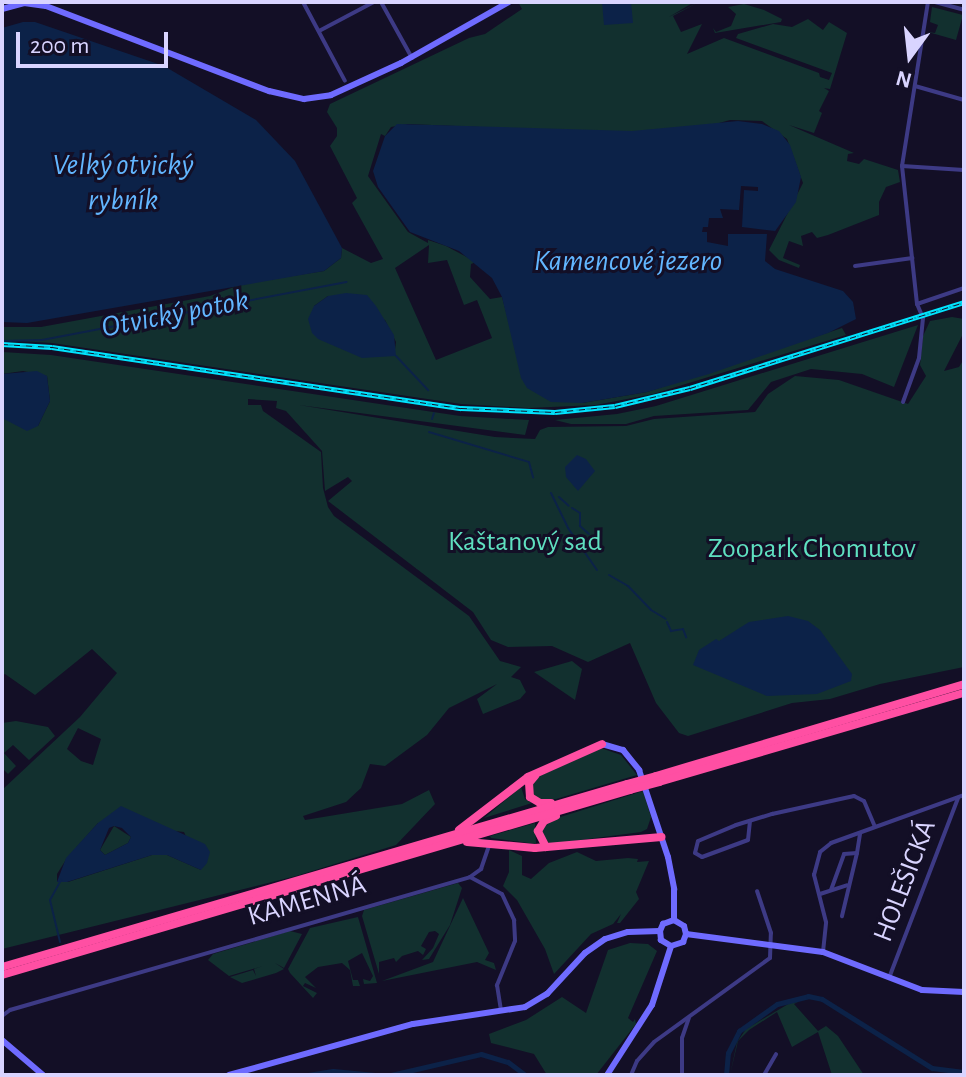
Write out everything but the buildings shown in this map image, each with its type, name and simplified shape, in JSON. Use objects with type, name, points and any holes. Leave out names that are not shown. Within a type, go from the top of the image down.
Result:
[{"type":"highway","points":[[657,779],[964,684]]},
{"type":"highway","points":[[2,975],[563,803],[964,693]]},
{"type":"highway","points":[[442,842],[519,783],[602,744]]},
{"type":"highway","points":[[542,771],[529,783],[530,797],[540,803],[563,803]]},
{"type":"highway","points":[[2,967],[577,805],[628,787]]},
{"type":"highway","points":[[546,847],[538,831],[544,821],[577,805]]},
{"type":"highway","points":[[442,842],[491,841],[546,847],[662,837]]},
{"type":"highway","points":[[2,982],[32,966]]},
{"type":"street","points":[[303,2],[345,81]]},
{"type":"street","points":[[319,31],[374,2]]},
{"type":"street","points":[[381,2],[412,58]]},
{"type":"street","points":[[2,9],[24,3],[46,6],[269,91],[304,99],[346,89],[412,58],[509,2]]},
{"type":"street","points":[[903,402],[919,358],[923,318],[917,304],[902,166],[928,2]]},
{"type":"street","points":[[935,2],[964,10]]},
{"type":"street","points":[[915,86],[964,100]]},
{"type":"street","points":[[902,166],[964,170]]},
{"type":"street","points":[[855,266],[913,258]]},
{"type":"street","points":[[917,304],[964,288]]},
{"type":"street","points":[[602,744],[623,750],[634,762],[662,837],[674,889],[674,920]]},
{"type":"street","points":[[823,952],[826,922],[814,875],[820,852],[857,833],[964,795]]},
{"type":"street","points":[[750,821],[748,840],[702,857],[695,853],[694,845],[698,841],[750,821],[854,796],[864,801],[875,827]]},
{"type":"street","name":"HOLEŠICKÁ","points":[[889,978],[958,798]]},
{"type":"street","points":[[842,916],[857,853],[857,833]]},
{"type":"street","points":[[491,841],[481,869],[470,877],[502,894],[514,920],[515,941],[497,985],[501,1012]]},
{"type":"street","points":[[831,890],[844,854],[857,853]]},
{"type":"street","name":"KAMENNÁ","points":[[2,1016],[10,1010],[470,877]]},
{"type":"street","points":[[820,894],[847,885]]},
{"type":"street","points":[[631,1075],[645,1051],[770,958],[771,933],[757,891]]},
{"type":"street","points":[[674,920],[682,923],[686,934],[683,942],[671,946],[661,940],[660,931],[663,924],[674,920]]},
{"type":"street","points":[[229,1075],[413,1024],[501,1012],[536,1002],[585,953],[605,939],[628,932],[660,931]]},
{"type":"street","points":[[686,934],[823,952],[922,990],[964,992]]},
{"type":"street","points":[[607,1075],[652,1005],[671,946]]},
{"type":"street","points":[[682,1075],[682,1038],[690,1015]]},
{"type":"street","points":[[2,1040],[43,1075]]},
{"type":"street","points":[[764,1075],[776,1054]]},
{"type":"green space","points":[[518,2],[694,2],[669,17],[699,2],[673,16],[681,32],[702,24],[687,54],[724,38],[819,73],[820,77],[829,80],[832,73],[736,38],[738,34],[773,24],[792,27],[808,19],[823,30],[829,22],[847,33],[830,89],[824,88],[829,91],[819,111],[822,113],[814,133],[789,125],[854,153],[848,154],[847,161],[859,164],[864,159],[898,170],[900,182],[886,187],[879,202],[879,215],[817,238],[812,232],[801,236],[803,246],[789,241],[783,258],[800,265],[799,268],[779,260],[769,250],[803,183],[787,139],[762,121],[730,120],[705,127],[624,133],[408,124],[391,127],[385,136],[381,134],[368,176],[408,232],[428,243],[428,240],[446,246],[476,262],[471,264],[470,277],[490,299],[502,297],[516,348],[582,403],[647,392],[842,328],[846,335],[653,394],[596,405],[529,408],[461,404],[52,343],[2,340],[2,327],[41,327],[210,296],[242,284],[324,271],[341,258],[342,248],[371,263],[383,259],[352,203],[357,198],[330,146],[337,136],[337,128],[327,112],[330,104],[469,38],[485,34],[522,9]],"holes":[[[429,245],[428,263],[447,260],[464,305],[477,300],[492,338],[436,360],[395,268]],[[328,296],[385,320],[396,342],[394,356],[374,354],[314,306]]]},
{"type":"green space","points":[[744,4],[764,10],[782,19],[781,22],[715,33],[713,28],[716,32],[731,26],[736,14],[728,7]]},
{"type":"green space","points":[[932,7],[963,15],[956,40],[928,32],[935,33],[938,25],[930,22]]},
{"type":"green space","points":[[952,317],[964,319],[964,332],[944,371],[959,367],[964,359],[964,667],[880,684],[830,699],[792,703],[688,736],[679,733],[656,703],[630,643],[588,662],[552,646],[508,647],[491,640],[473,612],[328,501],[352,481],[348,477],[325,491],[322,451],[286,411],[276,408],[277,401],[248,399],[248,405],[261,405],[263,411],[321,452],[323,488],[328,507],[334,516],[469,616],[500,661],[521,667],[511,677],[520,680],[526,692],[520,699],[483,714],[477,699],[497,684],[449,708],[427,735],[385,766],[370,764],[361,788],[346,802],[303,816],[305,820],[402,804],[429,790],[435,804],[396,845],[296,876],[2,949],[2,790],[80,717],[117,673],[92,649],[35,695],[5,674],[2,676],[2,418],[38,426],[50,401],[47,376],[23,371],[2,374],[2,352],[51,355],[460,416],[529,420],[525,435],[299,405],[495,437],[535,439],[540,430],[548,427],[626,426],[654,419],[755,412],[768,394],[795,376],[839,380],[908,404],[926,376],[920,365],[923,336],[930,321]],"holes":[[[78,728],[101,739],[93,765],[81,761],[67,749]],[[98,823],[184,832],[201,870],[167,855],[152,855],[68,882],[57,882],[57,874],[67,858]]]},
{"type":"green space","points":[[918,325],[894,387],[862,374],[811,369],[771,382],[748,410],[654,416],[626,424],[571,424],[555,420],[617,414],[656,406]]},
{"type":"green space","points":[[572,661],[582,669],[575,700],[534,672]]},
{"type":"green space","points":[[16,721],[48,727],[55,736],[29,760],[13,745],[4,753],[16,766],[8,774],[2,768],[2,723]]},
{"type":"green space","points":[[601,748],[621,755],[637,775],[556,799],[543,800],[533,796],[531,784],[535,778]]},
{"type":"green space","points":[[521,787],[525,799],[532,803],[484,818]]},
{"type":"green space","points":[[643,791],[651,817],[647,829],[641,832],[550,844],[543,837],[542,828],[554,819]]},
{"type":"green space","points":[[535,823],[536,844],[490,836]]},
{"type":"green space","points":[[114,826],[131,837],[128,843],[105,855],[100,850]]},
{"type":"green space","points":[[509,850],[522,856],[522,875],[531,879],[549,863],[577,852],[596,861],[628,858],[638,859],[637,862],[649,861],[636,892],[639,899],[620,923],[617,923],[621,914],[613,924],[591,934],[554,974],[545,949],[517,900],[503,886],[509,872]]},
{"type":"green space","points":[[458,883],[462,888],[450,925],[429,959],[422,960],[433,948],[439,934],[435,931],[429,932],[421,946],[426,949],[423,955],[418,951],[402,956],[396,962],[394,958],[379,962],[379,974],[362,916],[364,910]]},
{"type":"green space","points":[[463,898],[489,953],[485,960],[494,963],[496,970],[477,962],[382,981],[433,962]]},
{"type":"green space","points":[[358,917],[377,983],[364,984],[363,979],[370,981],[373,976],[362,953],[348,961],[353,980],[358,980],[360,986],[353,986],[350,970],[342,963],[318,967],[305,977],[316,988],[305,983],[303,986],[317,993],[313,998],[288,969],[310,928]]},
{"type":"green space","points":[[290,931],[302,934],[284,968],[275,963],[284,969],[276,973],[242,983],[230,977],[253,970],[256,976],[254,969],[263,966],[229,976],[208,960],[213,954]]},
{"type":"green space","points":[[630,943],[648,944],[657,951],[628,1018],[633,1022],[635,1019],[636,1024],[596,1075],[547,1075],[534,1054],[491,1043],[489,1034],[526,1020],[562,997],[586,1013],[608,950]]},
{"type":"green space","points":[[798,1002],[794,1004],[818,1031],[826,1026],[838,1036],[864,1075],[832,1075],[818,1032],[792,1047],[777,1012],[738,1041],[730,1075],[737,1042],[746,1029],[790,1003]]},
{"type":"water","points":[[602,2],[631,2],[633,23],[604,25]]},
{"type":"water","name":"Velký otvický rybník","points":[[35,22],[164,66],[256,120],[295,161],[342,248],[341,258],[324,271],[27,323],[2,322],[2,28]]},
{"type":"water","name":"Kamencové jezero","points":[[738,121],[762,124],[779,131],[790,145],[801,177],[796,202],[773,234],[767,234],[765,261],[775,269],[843,291],[853,302],[856,319],[828,333],[709,374],[647,392],[582,403],[551,402],[527,388],[521,378],[502,297],[492,278],[459,251],[410,232],[378,187],[373,171],[385,136],[397,124],[632,131]]},
{"type":"water","points":[[346,293],[367,295],[376,306],[394,335],[396,356],[362,358],[318,339],[312,333],[308,319],[314,306],[328,296]]},
{"type":"water","points":[[37,371],[47,376],[50,401],[38,426],[27,431],[2,418],[2,374]]},
{"type":"water","points":[[577,455],[586,459],[595,471],[578,491],[566,477],[565,467]]},
{"type":"water","points":[[788,616],[808,621],[820,630],[852,674],[851,681],[817,694],[767,696],[693,665],[699,650],[716,639],[719,641],[749,622]]},
{"type":"water","points":[[121,806],[205,844],[210,852],[207,863],[201,870],[167,855],[152,855],[67,882],[57,882],[66,858],[98,823]],"holes":[[[109,828],[122,828],[131,837],[128,843],[105,855],[100,850]]]},
{"type":"pier","points":[[741,186],[758,187],[758,191],[744,190],[742,227],[775,231],[774,234],[728,234],[728,246],[707,242],[707,232],[702,232],[703,227],[708,227],[709,218],[723,218],[720,209],[739,210]]},
{"type":"waterway","name":"Otvický potok","points":[[2,341],[42,340],[347,282]]},
{"type":"waterway","points":[[396,356],[428,390]]},
{"type":"waterway","points":[[432,419],[434,413]]},
{"type":"waterway","points":[[429,432],[529,462],[533,477]]},
{"type":"waterway","points":[[551,493],[568,528],[597,570]]},
{"type":"waterway","points":[[559,497],[569,506]]},
{"type":"waterway","points":[[572,508],[580,513],[580,526],[589,534]]},
{"type":"waterway","points":[[609,575],[628,586],[651,610],[666,619]]},
{"type":"waterway","points":[[667,622],[671,631],[683,629],[686,637]]},
{"type":"waterway","points":[[60,942],[50,900],[61,880]]},
{"type":"waterway","points":[[726,1075],[728,1053],[739,1031],[777,1004],[808,996],[822,999],[932,1068],[964,1072]]},
{"type":"waterway","points":[[391,1075],[481,1054],[508,1062],[525,1075]]},
{"type":"waterway","points":[[308,1075],[333,1071],[375,1075]]},
{"type":"railway","points":[[2,344],[52,347],[461,408],[555,412],[615,406],[690,388],[964,302]]},
{"type":"park label","name":"Kaštanový sad","points":[[525,542]]},
{"type":"park label","name":"Zoopark Chomutov","points":[[812,549]]}]
